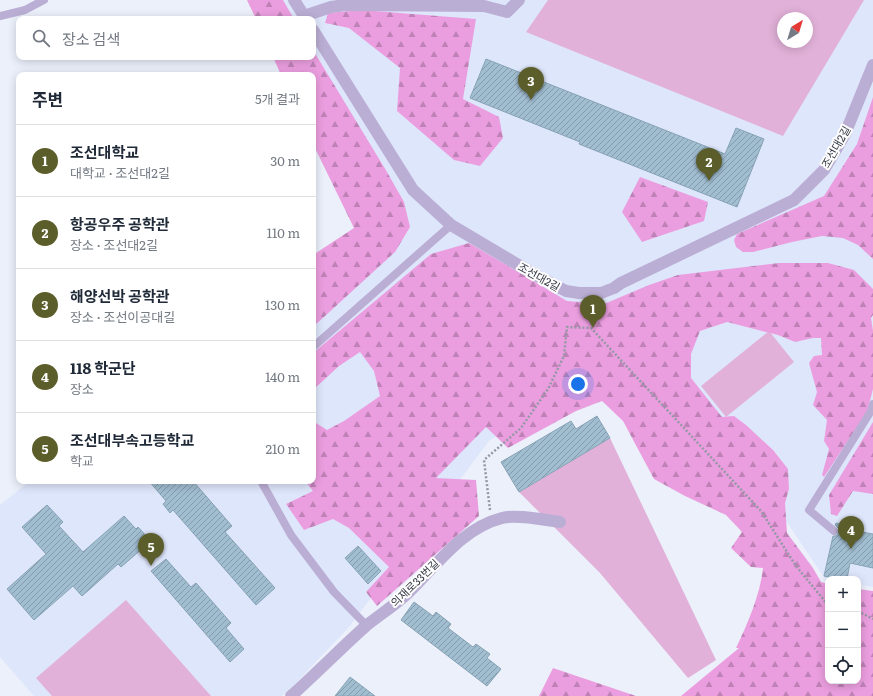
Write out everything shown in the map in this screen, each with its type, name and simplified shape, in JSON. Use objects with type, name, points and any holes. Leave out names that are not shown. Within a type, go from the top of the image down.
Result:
[{"type":"street","points":[[294,0],[304,16]]},
{"type":"street","points":[[308,16],[331,7],[345,4],[484,6],[507,12],[518,0]]},
{"type":"street","name":"조선대2길","points":[[316,35],[413,190],[451,225],[537,276],[566,291],[593,293],[601,293],[608,290],[794,200],[824,170],[845,134],[873,65]]},
{"type":"street","name":"의재로33번길","points":[[291,696],[367,626],[407,594],[460,540],[474,530],[491,521],[503,517],[560,522]]},
{"type":"lane","points":[[0,16],[25,10],[44,0]]},
{"type":"lane","points":[[316,344],[451,225]]},
{"type":"lane","points":[[834,531],[809,510],[870,412],[873,404]]},
{"type":"lane","points":[[263,484],[291,535],[334,592],[367,626]]},
{"type":"path","points":[[491,521],[484,460],[521,428],[548,389],[564,356],[567,327],[591,328],[761,511],[796,566],[825,601]]},
{"type":"path","points":[[860,612],[873,619]]},
{"type":"shaded area","points":[[257,0],[873,0],[873,587],[861,585],[861,576],[825,576],[825,579],[695,385],[580,383],[489,441],[349,627],[282,696],[34,696],[0,657],[0,505],[26,484],[316,484],[316,271],[377,228],[316,82],[316,72],[313,72],[313,60],[316,60],[316,16],[267,16]]},
{"type":"shaded area","points":[[548,0],[864,0],[783,136],[526,32]]},
{"type":"shaded area","points":[[769,331],[794,362],[726,417],[701,386]]},
{"type":"shaded area","points":[[610,438],[716,660],[688,678],[600,573],[519,492]]},
{"type":"shaded area","points":[[126,600],[211,696],[52,696],[36,678]]},
{"type":"green space","points":[[247,0],[283,0],[292,16],[255,16]]},
{"type":"green space","points":[[362,10],[476,19],[463,99],[499,117],[503,138],[480,166],[454,160],[397,111],[400,68],[349,28],[325,23],[328,13]]},
{"type":"green space","points":[[316,55],[404,202],[410,227],[395,252],[316,324],[316,253],[354,228],[316,150],[316,72],[280,72],[274,60],[316,60]]},
{"type":"green space","points":[[873,97],[873,259],[858,245],[843,238],[822,236],[753,252],[743,252],[736,247],[734,240],[737,234],[824,196],[857,144]]},
{"type":"green space","points":[[640,177],[708,202],[704,221],[642,242],[622,212]]},
{"type":"green space","points":[[469,243],[567,301],[604,304],[649,285],[678,275],[779,263],[828,263],[854,270],[873,289],[873,315],[871,318],[873,331],[873,389],[867,412],[824,477],[822,475],[829,449],[824,441],[827,420],[813,405],[817,392],[809,363],[814,356],[822,355],[821,338],[813,338],[795,342],[778,335],[727,322],[700,331],[691,354],[691,378],[722,417],[734,416],[746,425],[773,450],[788,469],[789,489],[785,503],[787,533],[813,568],[821,582],[825,583],[825,684],[861,684],[861,589],[873,591],[873,696],[681,696],[739,648],[736,648],[753,609],[763,568],[751,567],[731,548],[742,532],[726,515],[685,496],[654,479],[623,421],[602,401],[576,411],[508,448],[486,427],[436,478],[476,480],[479,516],[377,606],[366,592],[389,567],[349,528],[333,519],[304,530],[286,504],[313,491],[307,484],[316,484],[316,423],[327,430],[344,421],[380,396],[374,371],[360,352],[339,366],[316,387],[316,350],[431,254]]},
{"type":"green space","points":[[873,422],[873,494],[853,491],[837,516],[831,514],[829,495]]},
{"type":"green space","points":[[553,668],[636,696],[539,696]]},
{"type":"building","points":[[486,59],[725,154],[736,128],[764,139],[737,207],[579,144],[580,142],[470,98]]},
{"type":"building","points":[[597,416],[610,438],[519,492],[501,462],[571,421],[576,429]]},
{"type":"building","points":[[152,484],[196,484],[232,526],[225,532],[275,588],[256,605],[173,510],[170,513],[163,504],[166,501]]},
{"type":"building","points":[[47,505],[63,522],[59,526],[83,552],[124,516],[136,529],[138,527],[151,541],[121,567],[118,564],[82,596],[73,586],[34,620],[7,589],[46,554],[22,527]]},
{"type":"building","points":[[836,523],[852,527],[851,530],[873,534],[873,568],[850,563],[848,576],[824,576],[833,536],[836,536],[839,532],[839,529],[835,525]]},
{"type":"building","points":[[358,546],[381,571],[368,584],[345,558]]},
{"type":"building","points":[[166,559],[191,587],[196,583],[231,623],[226,628],[244,649],[230,662],[151,571]]},
{"type":"building","points":[[414,602],[433,616],[436,612],[451,624],[448,628],[473,647],[476,644],[490,654],[487,658],[501,669],[487,686],[401,620]]},
{"type":"building","points":[[350,677],[375,696],[335,696]]},
{"type":"place","name":"해양선박 공학관","points":[[531,100]]},
{"type":"place","name":"항공우주 공학관","points":[[709,181]]},
{"type":"place","name":"조선대학교","points":[[593,328]]},
{"type":"place","name":"118 학군단","points":[[851,549]]},
{"type":"place","name":"조선대부속고등학교","points":[[151,566]]}]
